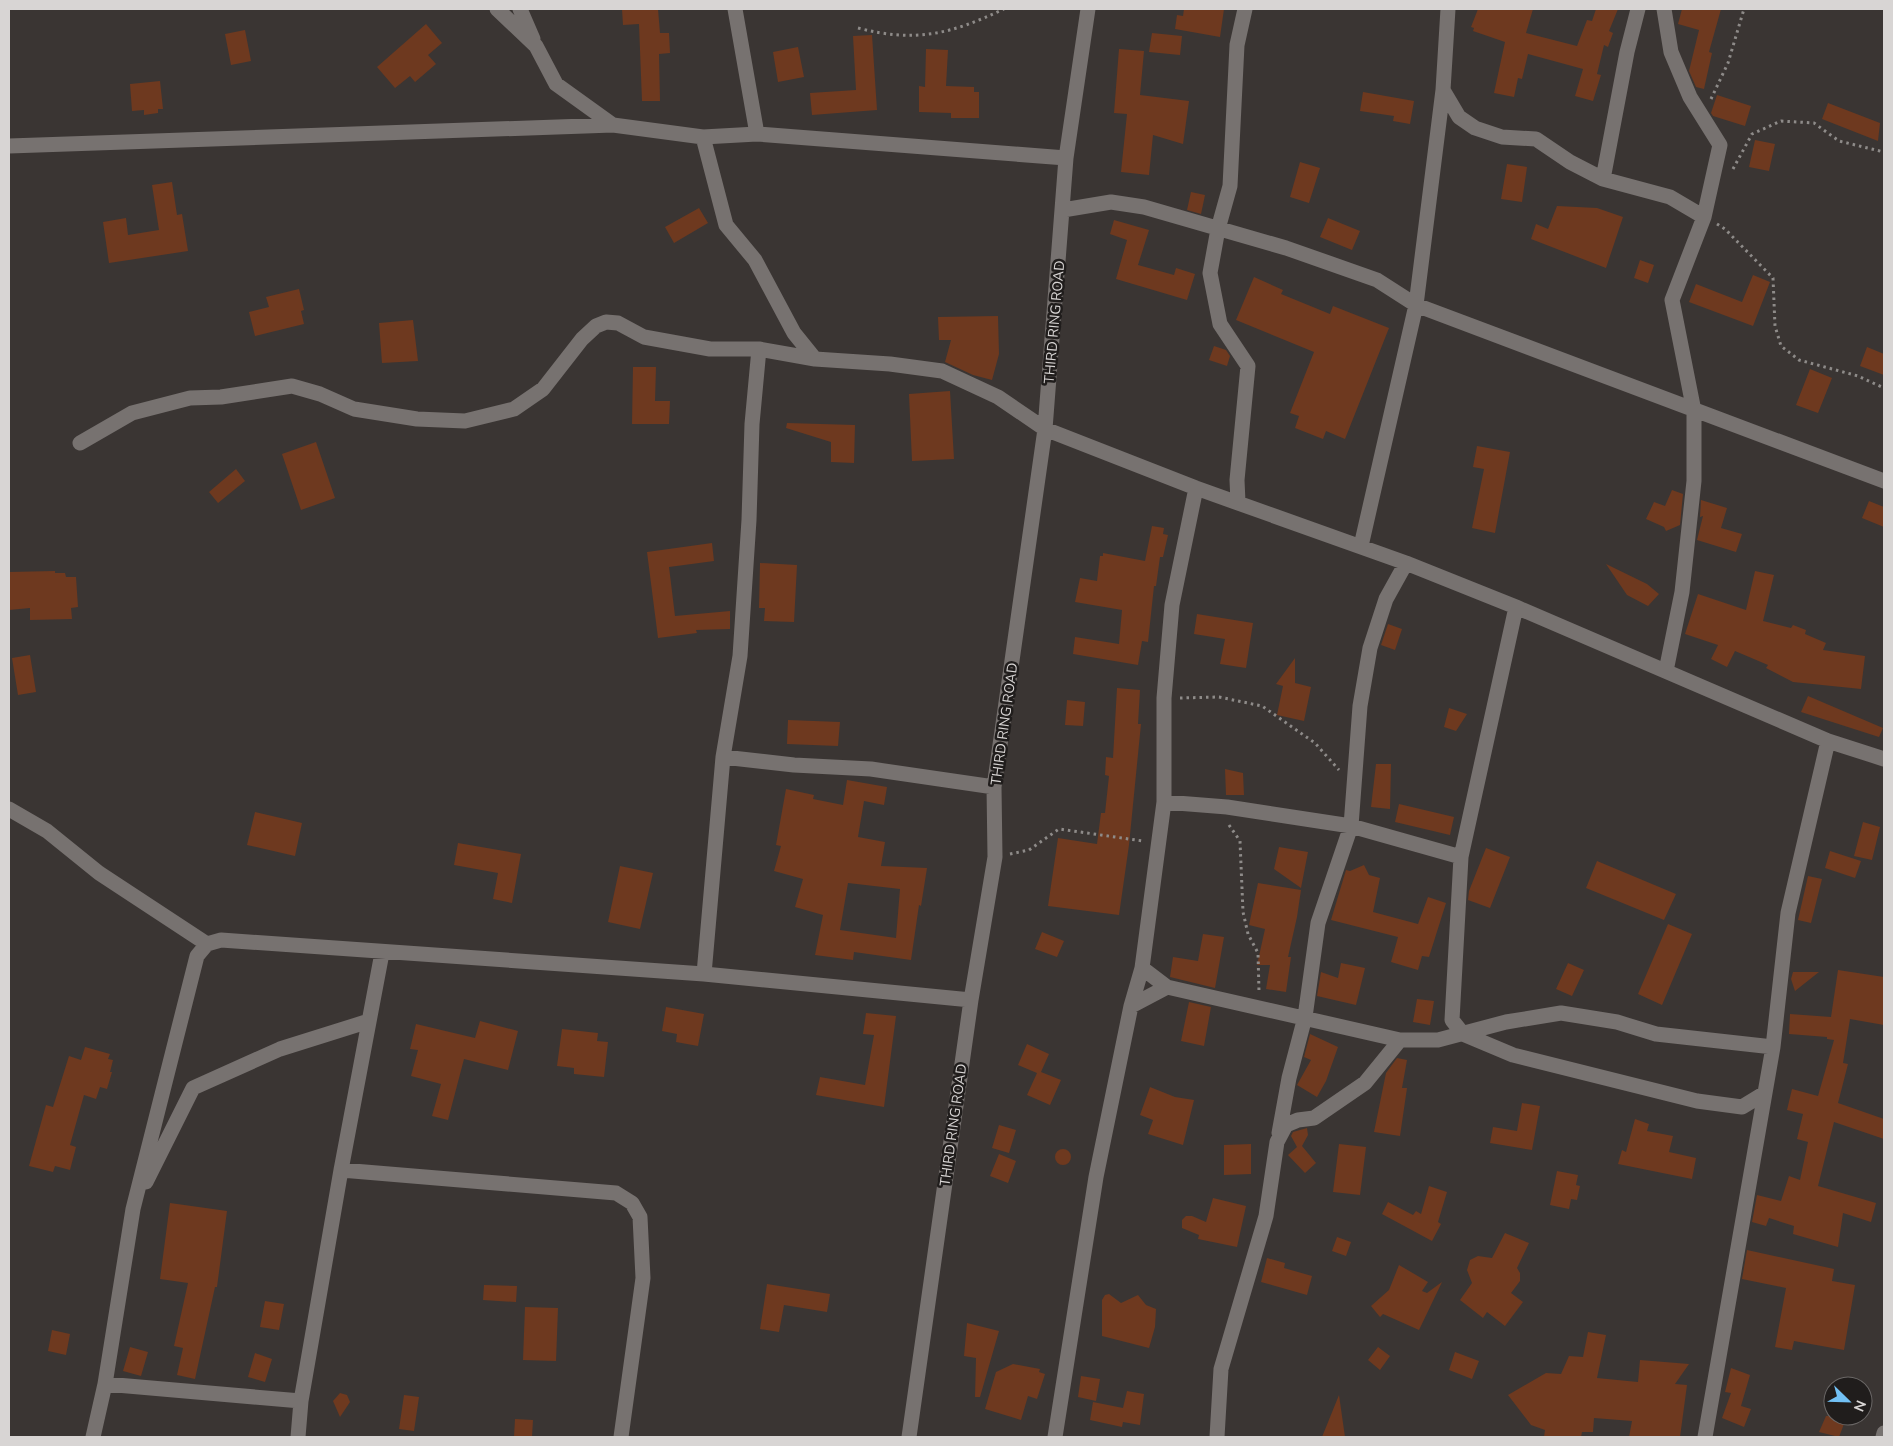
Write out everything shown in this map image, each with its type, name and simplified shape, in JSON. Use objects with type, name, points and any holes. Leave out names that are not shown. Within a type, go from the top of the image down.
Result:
[{"type":"street","points":[[497,9],[536,46]]},
{"type":"street","points":[[520,9],[536,46],[556,84],[613,125]]},
{"type":"street","points":[[735,9],[756,134]]},
{"type":"street","name":"THIRD RING ROAD","points":[[909,1437],[971,1000],[995,857],[994,787],[1045,429],[1066,158],[1088,9]]},
{"type":"street","points":[[1238,502],[1237,480],[1248,366],[1220,324],[1210,273],[1218,229],[1230,186],[1237,45],[1245,9]]},
{"type":"street","points":[[1361,546],[1416,305],[1443,90],[1448,9]]},
{"type":"street","points":[[1603,179],[1627,52],[1638,9]]},
{"type":"street","points":[[1664,9],[1671,52],[1690,97],[1720,145],[1704,217],[1672,300],[1694,411],[1694,481],[1682,592],[1666,671]]},
{"type":"street","points":[[1443,90],[1459,117],[1475,128],[1502,138],[1536,139],[1570,162],[1603,179],[1670,197],[1704,217]]},
{"type":"street","points":[[9,146],[613,125],[703,137],[756,134],[1066,158]]},
{"type":"street","points":[[703,137],[726,225],[755,260],[794,333],[815,359]]},
{"type":"street","points":[[1063,210],[1111,202],[1144,207],[1286,248],[1378,280],[1416,305],[1884,481]]},
{"type":"street","points":[[80,442],[132,413],[190,398],[221,397],[292,386],[320,394],[354,409],[417,419],[465,421],[514,409],[536,394],[543,389],[582,339],[596,326],[606,322],[618,323],[644,337],[710,349],[759,349],[815,359],[890,364],[942,372],[998,397],[1045,429],[1196,488],[1406,563],[1516,607],[1828,741],[1884,759]]},
{"type":"street","points":[[704,974],[723,757],[740,656],[749,520],[752,424],[759,349]]},
{"type":"street","points":[[1055,1437],[1096,1177],[1131,1006],[1142,968],[1164,802],[1164,698],[1172,605],[1196,488]]},
{"type":"street","points":[[1217,1437],[1221,1369],[1266,1216],[1289,1078],[1305,1017],[1318,923],[1351,826],[1356,782],[1360,706],[1370,648],[1386,599],[1406,563]]},
{"type":"street","points":[[1516,607],[1461,857],[1452,1020],[1463,1034],[1513,1055],[1697,1101],[1742,1107],[1765,1092]]},
{"type":"street","points":[[1705,1437],[1773,1047],[1788,913],[1828,741]]},
{"type":"street","points":[[723,757],[794,765],[871,769],[994,787]]},
{"type":"street","points":[[1164,802],[1227,807],[1351,826],[1461,857]]},
{"type":"street","points":[[9,809],[47,831],[99,874],[207,944]]},
{"type":"street","points":[[93,1437],[105,1384],[132,1209],[197,956],[207,944],[221,940],[382,953],[704,974],[971,1000]]},
{"type":"street","points":[[298,1437],[301,1401],[341,1170],[382,953]]},
{"type":"street","points":[[1142,968],[1167,987],[1400,1040],[1438,1040],[1506,1022],[1561,1013],[1617,1022],[1656,1034],[1773,1047]]},
{"type":"street","points":[[1131,1006],[1167,987]]},
{"type":"street","points":[[132,1209],[193,1088],[280,1049],[369,1021]]},
{"type":"street","points":[[1277,1142],[1286,1125],[1298,1120],[1314,1118],[1365,1083],[1400,1040]]},
{"type":"street","points":[[341,1170],[616,1193],[632,1203],[640,1217],[643,1278],[621,1437]]},
{"type":"street","points":[[105,1384],[301,1401]]},
{"type":"street","points":[[1883,1437],[1884,1433]]},
{"type":"path","points":[[858,28],[887,35],[940,34],[1004,9]]},
{"type":"path","points":[[1703,116],[1728,63],[1744,9]]},
{"type":"path","points":[[1730,173],[1752,134],[1781,120],[1814,123],[1839,142],[1884,152]]},
{"type":"path","points":[[1704,217],[1725,229],[1773,278],[1775,326],[1781,346],[1799,360],[1858,376],[1884,388]]},
{"type":"path","points":[[1164,698],[1220,696],[1262,706],[1315,743],[1338,769],[1356,782]]},
{"type":"path","points":[[1227,807],[1223,816],[1240,841],[1243,912],[1248,934],[1258,953],[1260,1007]]},
{"type":"path","points":[[995,857],[1028,850],[1059,828],[1120,839],[1160,842]]},
{"type":"building","points":[[622,9],[658,9],[660,33],[669,33],[670,53],[659,54],[660,101],[642,101],[639,24],[623,25]]},
{"type":"building","points":[[1184,9],[1224,9],[1220,37],[1175,29],[1177,15],[1183,16]]},
{"type":"building","points":[[1478,9],[1533,9],[1526,33],[1577,46],[1587,20],[1592,21],[1596,9],[1618,9],[1609,31],[1613,33],[1608,47],[1604,45],[1597,74],[1601,75],[1593,101],[1575,96],[1583,69],[1528,54],[1522,79],[1518,78],[1514,97],[1494,93],[1505,42],[1473,31],[1474,28],[1471,27]]},
{"type":"building","points":[[1682,9],[1721,9],[1709,52],[1712,53],[1704,89],[1696,87],[1689,71],[1699,30],[1678,24]]},
{"type":"building","points":[[426,24],[442,43],[428,55],[436,64],[415,82],[410,76],[395,88],[377,67]]},
{"type":"building","points":[[245,30],[251,61],[231,65],[225,34]]},
{"type":"building","points":[[1152,33],[1182,36],[1180,55],[1149,52]]},
{"type":"building","points":[[872,35],[877,110],[812,115],[810,93],[856,90],[853,36]]},
{"type":"building","points":[[798,47],[804,77],[778,82],[773,52]]},
{"type":"building","points":[[926,49],[948,50],[946,86],[974,87],[974,92],[979,92],[979,118],[951,118],[951,113],[919,112],[919,86],[925,87]]},
{"type":"building","points":[[1119,49],[1144,51],[1140,95],[1189,101],[1183,144],[1153,135],[1149,175],[1121,172],[1127,114],[1114,113]]},
{"type":"building","points":[[160,81],[163,109],[158,109],[158,113],[144,115],[144,110],[132,111],[130,84]]},
{"type":"building","points":[[1363,92],[1414,101],[1410,124],[1393,121],[1394,116],[1360,111]]},
{"type":"building","points":[[1717,95],[1751,106],[1745,126],[1713,116],[1711,113]]},
{"type":"building","points":[[1828,103],[1880,123],[1878,141],[1822,119]]},
{"type":"building","points":[[1755,140],[1775,144],[1769,171],[1749,167]]},
{"type":"building","points":[[1300,162],[1320,168],[1309,203],[1290,197]]},
{"type":"building","points":[[1507,164],[1527,167],[1522,202],[1501,199]]},
{"type":"building","points":[[172,182],[177,215],[182,214],[188,251],[109,263],[103,222],[126,218],[128,235],[159,230],[152,185]]},
{"type":"building","points":[[1191,192],[1205,195],[1201,214],[1187,210]]},
{"type":"building","points":[[1557,206],[1597,208],[1623,217],[1606,268],[1531,239],[1536,224],[1548,229]]},
{"type":"building","points":[[699,208],[708,223],[674,243],[665,227]]},
{"type":"building","points":[[1328,218],[1360,231],[1352,250],[1320,237]]},
{"type":"building","points":[[1114,220],[1149,230],[1138,265],[1174,275],[1176,268],[1195,274],[1187,300],[1116,279],[1127,240],[1110,234]]},
{"type":"building","points":[[1640,260],[1654,265],[1648,283],[1634,278]]},
{"type":"building","points":[[1753,275],[1770,282],[1753,326],[1689,302],[1696,284],[1742,302]]},
{"type":"building","points":[[1254,277],[1283,290],[1281,294],[1330,314],[1333,306],[1389,328],[1345,439],[1326,431],[1323,439],[1295,428],[1299,416],[1290,413],[1314,352],[1236,320]]},
{"type":"building","points":[[299,289],[304,310],[301,311],[304,324],[255,336],[249,312],[269,307],[266,297]]},
{"type":"building","points":[[998,316],[999,354],[992,380],[973,375],[945,362],[951,340],[939,340],[938,317]]},
{"type":"building","points":[[413,320],[418,361],[382,363],[379,323]]},
{"type":"building","points":[[1214,346],[1226,350],[1230,356],[1227,366],[1209,360]]},
{"type":"building","points":[[1867,347],[1884,354],[1884,375],[1860,366]]},
{"type":"building","points":[[633,367],[656,367],[655,401],[670,401],[669,424],[632,424]]},
{"type":"building","points":[[1810,369],[1832,378],[1818,413],[1796,405]]},
{"type":"building","points":[[950,391],[954,459],[912,461],[909,394]]},
{"type":"building","points":[[787,423],[855,425],[854,463],[831,462],[831,442],[786,428]]},
{"type":"building","points":[[316,442],[335,498],[301,510],[282,454]]},
{"type":"building","points":[[1477,446],[1510,452],[1495,533],[1472,528],[1484,469],[1473,467]]},
{"type":"building","points":[[236,469],[245,481],[218,503],[209,492]]},
{"type":"building","points":[[1672,490],[1683,494],[1680,525],[1666,531],[1664,527],[1646,519],[1654,502],[1665,506]]},
{"type":"building","points":[[1701,500],[1727,508],[1721,528],[1742,534],[1736,552],[1697,540],[1703,516],[1700,517]]},
{"type":"building","points":[[1869,501],[1884,507],[1884,527],[1862,518]]},
{"type":"building","points":[[1152,526],[1164,528],[1163,534],[1168,535],[1163,557],[1160,557],[1156,586],[1154,586],[1148,642],[1142,641],[1138,665],[1073,654],[1075,637],[1119,644],[1122,610],[1075,602],[1080,578],[1097,581],[1100,556],[1103,556],[1103,553],[1145,561]]},
{"type":"building","points":[[712,543],[714,561],[669,567],[675,616],[730,611],[730,629],[696,630],[697,633],[658,638],[647,552]]},
{"type":"building","points":[[760,563],[797,565],[794,622],[764,621],[765,608],[759,608]]},
{"type":"building","points":[[1606,564],[1647,584],[1659,594],[1648,606],[1627,595]]},
{"type":"building","points":[[55,571],[55,573],[65,573],[66,577],[76,577],[78,607],[71,608],[72,619],[30,620],[30,608],[9,610],[9,572]]},
{"type":"building","points":[[1755,571],[1774,575],[1763,621],[1791,628],[1793,625],[1806,630],[1805,634],[1826,643],[1823,650],[1865,656],[1861,689],[1793,682],[1766,668],[1768,665],[1735,651],[1727,667],[1711,659],[1718,645],[1685,634],[1698,594],[1746,610]]},
{"type":"building","points":[[1197,614],[1253,623],[1246,668],[1220,664],[1225,639],[1194,634]]},
{"type":"building","points":[[1388,624],[1402,629],[1395,650],[1381,645]]},
{"type":"building","points":[[30,655],[36,692],[18,695],[12,658]]},
{"type":"building","points":[[1295,658],[1295,683],[1311,687],[1304,721],[1277,715],[1283,686],[1276,684]]},
{"type":"building","points":[[1117,688],[1140,690],[1138,724],[1141,724],[1129,845],[1119,915],[1048,906],[1058,838],[1097,844],[1101,813],[1105,813],[1109,776],[1105,775],[1106,757],[1113,758]]},
{"type":"building","points":[[1808,696],[1883,728],[1879,737],[1801,712]]},
{"type":"building","points":[[1067,700],[1085,702],[1083,726],[1065,725]]},
{"type":"building","points":[[1449,708],[1467,714],[1456,731],[1444,727]]},
{"type":"building","points":[[788,720],[840,722],[838,746],[787,744]]},
{"type":"building","points":[[1376,764],[1391,764],[1390,809],[1371,807]]},
{"type":"building","points":[[1225,769],[1243,773],[1244,795],[1226,795]]},
{"type":"building","points":[[847,780],[887,787],[884,805],[864,801],[858,837],[885,842],[881,866],[927,868],[921,906],[919,905],[911,960],[854,952],[853,960],[815,955],[823,915],[795,907],[803,879],[774,871],[781,846],[776,845],[786,789],[814,795],[813,799],[843,805]],"holes":[[[848,883],[900,889],[896,938],[840,930]]]},
{"type":"building","points":[[1399,804],[1454,817],[1450,835],[1395,822]]},
{"type":"building","points":[[255,812],[302,823],[295,856],[247,845]]},
{"type":"building","points":[[1863,822],[1880,827],[1872,860],[1854,856]]},
{"type":"building","points":[[458,843],[521,854],[512,903],[493,899],[498,873],[454,865]]},
{"type":"building","points":[[1279,847],[1308,852],[1301,888],[1274,869]]},
{"type":"building","points":[[1486,848],[1510,857],[1490,908],[1468,900],[1469,891]]},
{"type":"building","points":[[1830,851],[1861,861],[1855,878],[1825,868]]},
{"type":"building","points":[[1597,861],[1676,894],[1664,920],[1586,888]]},
{"type":"building","points":[[1364,865],[1369,875],[1380,878],[1373,912],[1418,924],[1428,897],[1446,903],[1429,957],[1422,956],[1418,970],[1391,962],[1398,937],[1331,920],[1346,870],[1350,871]]},
{"type":"building","points":[[620,866],[653,873],[640,929],[608,922]]},
{"type":"building","points":[[1808,876],[1822,879],[1811,923],[1798,920]]},
{"type":"building","points":[[1258,883],[1301,890],[1288,957],[1291,957],[1286,992],[1266,989],[1270,965],[1257,965],[1265,929],[1249,925]]},
{"type":"building","points":[[1668,924],[1692,934],[1662,1005],[1638,994]]},
{"type":"building","points":[[1042,932],[1064,941],[1057,957],[1035,949]]},
{"type":"building","points":[[1203,934],[1224,937],[1215,988],[1170,977],[1173,957],[1198,961]]},
{"type":"building","points":[[1341,963],[1365,968],[1356,1005],[1317,996],[1321,972],[1338,978]]},
{"type":"building","points":[[1568,963],[1584,970],[1572,996],[1556,989]]},
{"type":"building","points":[[1838,970],[1884,977],[1884,1025],[1850,1019],[1843,1063],[1848,1064],[1838,1103],[1884,1119],[1884,1139],[1834,1122],[1818,1186],[1876,1203],[1871,1222],[1843,1213],[1838,1247],[1793,1234],[1794,1226],[1769,1218],[1766,1226],[1752,1222],[1757,1195],[1781,1201],[1789,1176],[1800,1180],[1808,1142],[1797,1139],[1803,1114],[1787,1110],[1792,1089],[1818,1096],[1834,1040],[1827,1039],[1827,1037],[1789,1034],[1790,1014],[1831,1017]]},
{"type":"building","points":[[1793,972],[1819,972],[1795,991],[1791,979]]},
{"type":"building","points":[[1417,999],[1434,1001],[1430,1025],[1413,1022]]},
{"type":"building","points":[[1189,1002],[1211,1007],[1204,1046],[1181,1041]]},
{"type":"building","points":[[666,1007],[704,1014],[698,1046],[676,1042],[677,1034],[662,1031]]},
{"type":"building","points":[[866,1013],[896,1016],[884,1107],[816,1095],[820,1077],[865,1085],[874,1035],[863,1034]]},
{"type":"building","points":[[480,1021],[518,1031],[508,1070],[464,1059],[448,1120],[432,1116],[441,1084],[411,1076],[418,1050],[410,1049],[416,1024],[475,1038]]},
{"type":"building","points":[[562,1029],[598,1033],[597,1041],[608,1042],[604,1077],[574,1074],[574,1068],[557,1066]]},
{"type":"building","points":[[1310,1034],[1338,1047],[1326,1081],[1317,1097],[1297,1085],[1311,1060],[1304,1057]]},
{"type":"building","points":[[1027,1044],[1049,1054],[1041,1072],[1061,1080],[1050,1105],[1027,1095],[1037,1073],[1018,1065]]},
{"type":"building","points":[[85,1047],[110,1054],[108,1059],[113,1060],[110,1072],[112,1072],[107,1089],[100,1087],[96,1099],[84,1095],[70,1145],[76,1147],[70,1170],[55,1166],[53,1172],[29,1166],[46,1105],[53,1107],[69,1056],[81,1060]]},
{"type":"building","points":[[1397,1058],[1407,1060],[1402,1088],[1407,1088],[1400,1136],[1374,1132],[1386,1073]]},
{"type":"building","points":[[1150,1087],[1175,1097],[1194,1100],[1183,1145],[1148,1134],[1153,1120],[1140,1115]]},
{"type":"building","points":[[1522,1103],[1540,1106],[1532,1150],[1490,1143],[1493,1127],[1517,1131]]},
{"type":"building","points":[[1635,1119],[1649,1124],[1647,1131],[1673,1136],[1669,1152],[1696,1158],[1692,1179],[1618,1164],[1622,1150],[1626,1152]]},
{"type":"building","points":[[999,1125],[1016,1130],[1009,1153],[992,1148]]},
{"type":"building","points":[[1307,1128],[1308,1135],[1302,1146],[1316,1163],[1305,1173],[1288,1155],[1297,1147],[1291,1136],[1293,1132]]},
{"type":"building","points":[[1251,1144],[1251,1174],[1224,1175],[1224,1145]]},
{"type":"building","points":[[1339,1144],[1366,1147],[1360,1195],[1333,1192]]},
{"type":"building","points":[[1060,1149],[1066,1149],[1071,1154],[1069,1163],[1060,1165],[1055,1160],[1055,1154]]},
{"type":"building","points":[[999,1154],[1016,1161],[1008,1183],[990,1176]]},
{"type":"building","points":[[1557,1171],[1578,1175],[1576,1185],[1580,1186],[1577,1200],[1571,1199],[1569,1209],[1550,1205]]},
{"type":"building","points":[[1429,1186],[1447,1192],[1438,1222],[1441,1224],[1432,1241],[1382,1214],[1388,1202],[1413,1215],[1416,1211],[1421,1214]]},
{"type":"building","points":[[1213,1198],[1246,1206],[1237,1247],[1198,1239],[1199,1235],[1182,1228],[1182,1220],[1186,1216],[1192,1216],[1206,1222]]},
{"type":"building","points":[[170,1203],[227,1211],[217,1287],[215,1287],[195,1379],[177,1375],[183,1348],[174,1346],[188,1283],[160,1279]]},
{"type":"building","points":[[1505,1233],[1529,1243],[1517,1268],[1520,1273],[1520,1281],[1511,1293],[1523,1302],[1505,1326],[1487,1312],[1483,1318],[1460,1300],[1472,1283],[1467,1270],[1470,1260],[1478,1256],[1492,1258]]},
{"type":"building","points":[[1337,1237],[1351,1242],[1346,1256],[1332,1251]]},
{"type":"building","points":[[1747,1250],[1834,1269],[1832,1281],[1855,1285],[1844,1350],[1794,1341],[1792,1350],[1775,1347],[1786,1288],[1742,1279]]},
{"type":"building","points":[[1267,1258],[1285,1263],[1284,1268],[1312,1276],[1307,1295],[1261,1282]]},
{"type":"building","points":[[1399,1265],[1428,1282],[1422,1291],[1427,1293],[1442,1282],[1419,1330],[1383,1314],[1380,1317],[1371,1306],[1389,1290]]},
{"type":"building","points":[[767,1284],[830,1294],[827,1312],[784,1305],[779,1332],[760,1329]]},
{"type":"building","points":[[484,1285],[517,1286],[516,1302],[483,1300]]},
{"type":"building","points":[[1109,1294],[1121,1303],[1138,1295],[1146,1305],[1156,1309],[1155,1327],[1149,1348],[1102,1336],[1102,1300],[1105,1295]]},
{"type":"building","points":[[265,1301],[284,1304],[279,1330],[260,1327]]},
{"type":"building","points":[[525,1307],[558,1308],[556,1361],[523,1360]]},
{"type":"building","points":[[967,1323],[999,1331],[980,1397],[975,1397],[976,1358],[964,1356]]},
{"type":"building","points":[[52,1330],[70,1334],[66,1355],[48,1351]]},
{"type":"building","points":[[1588,1332],[1606,1335],[1597,1378],[1638,1382],[1640,1360],[1689,1364],[1675,1384],[1687,1385],[1680,1437],[1629,1437],[1632,1421],[1594,1418],[1593,1432],[1582,1432],[1581,1437],[1544,1437],[1545,1430],[1531,1425],[1508,1395],[1546,1373],[1561,1374],[1569,1356],[1583,1357]]},
{"type":"building","points":[[130,1347],[148,1352],[141,1376],[123,1371]]},
{"type":"building","points":[[1378,1347],[1390,1356],[1380,1370],[1368,1360]]},
{"type":"building","points":[[1455,1352],[1479,1361],[1472,1379],[1449,1370]]},
{"type":"building","points":[[255,1353],[272,1359],[265,1382],[248,1377]]},
{"type":"building","points":[[1013,1364],[1040,1369],[1039,1372],[1045,1374],[1037,1399],[1028,1396],[1021,1420],[985,1409],[996,1372]]},
{"type":"building","points":[[1731,1368],[1750,1375],[1741,1406],[1751,1409],[1744,1427],[1722,1418],[1731,1393],[1725,1392]]},
{"type":"building","points":[[1081,1376],[1100,1379],[1096,1401],[1078,1397]]},
{"type":"building","points":[[1127,1391],[1144,1394],[1140,1425],[1123,1422],[1122,1427],[1090,1420],[1093,1402],[1123,1408]]},
{"type":"building","points":[[340,1393],[347,1395],[350,1402],[340,1417],[333,1401]]},
{"type":"building","points":[[404,1395],[419,1397],[414,1431],[399,1429]]},
{"type":"building","points":[[1339,1395],[1345,1437],[1322,1437]]},
{"type":"building","points":[[515,1419],[533,1420],[532,1437],[514,1437]]},
{"type":"building","points":[[1823,1423],[1823,1426],[1843,1426],[1839,1437],[1819,1432]]}]
